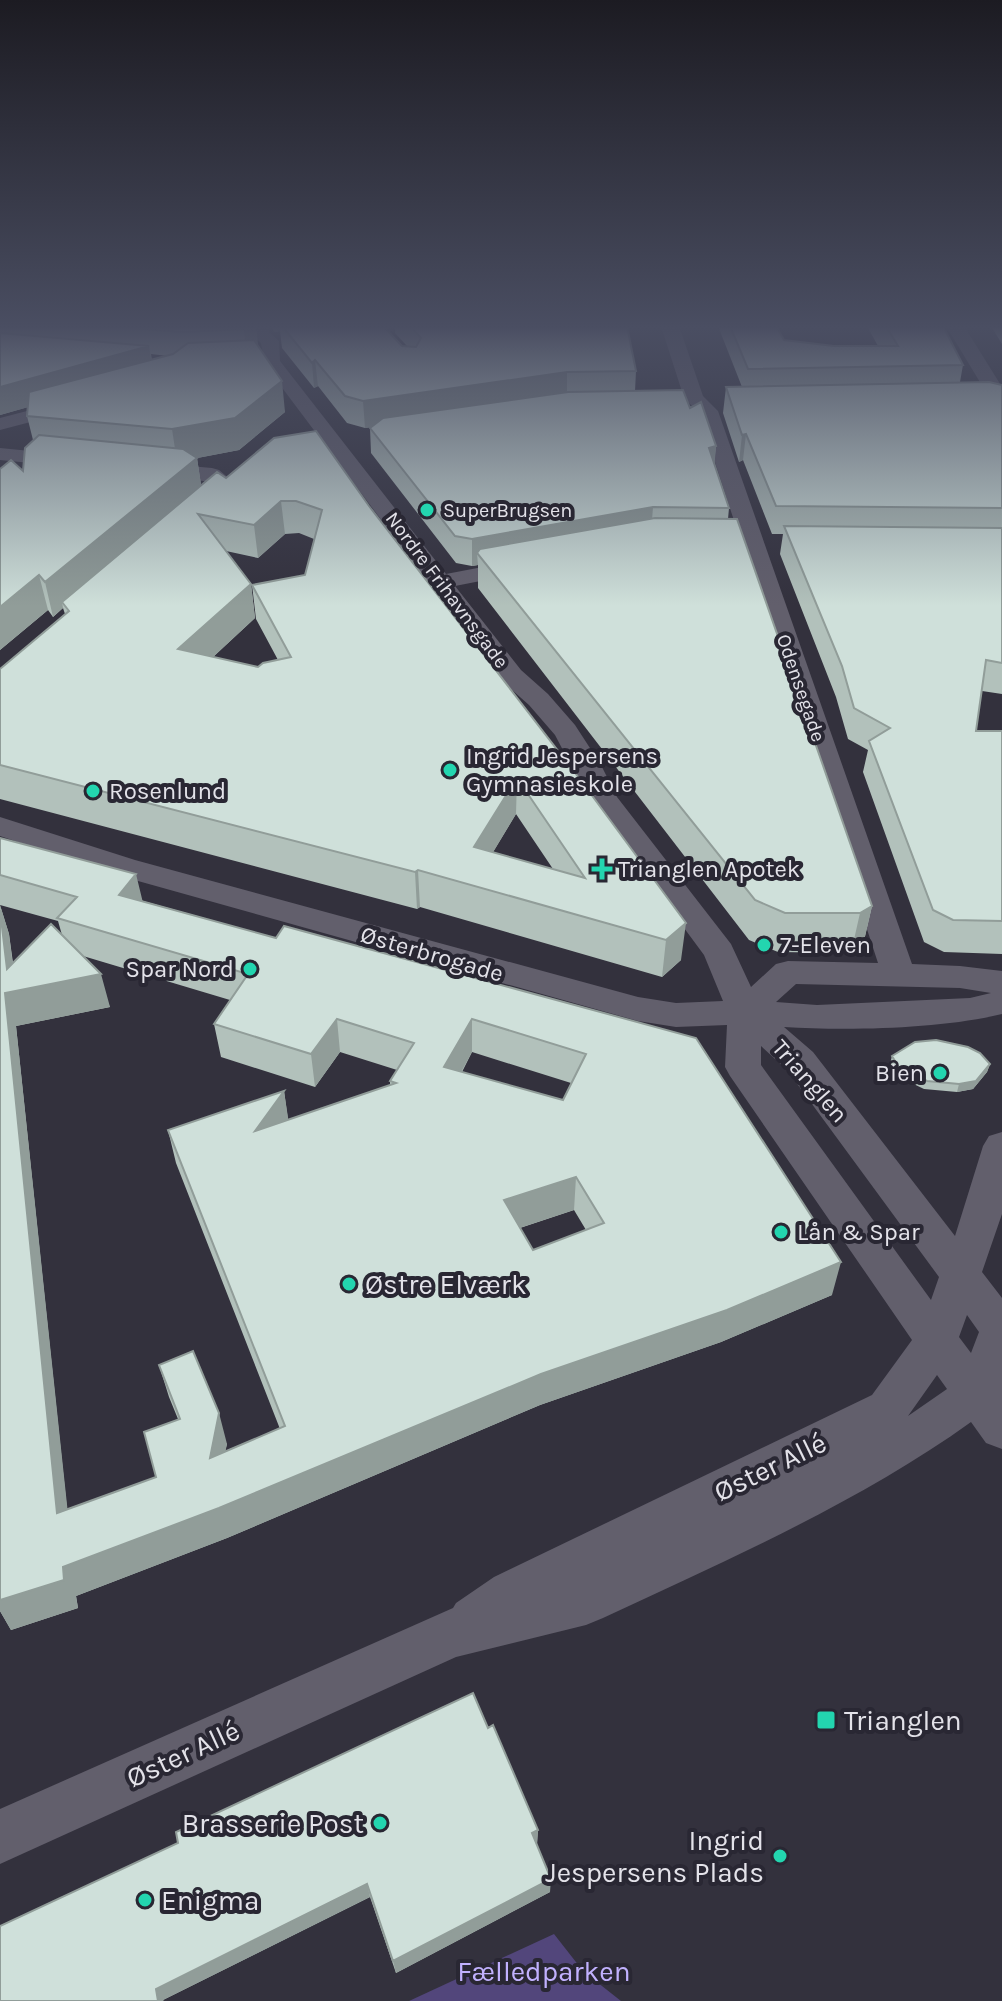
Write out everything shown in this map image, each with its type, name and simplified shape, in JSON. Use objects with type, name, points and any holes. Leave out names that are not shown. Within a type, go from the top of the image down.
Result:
[{"type":"street","name":"Nordre Frihavnsgade","points":[[326,419],[439,582],[512,676],[530,688],[594,773],[603,798],[719,952],[745,1012]]},
{"type":"street","name":"Odensegade","points":[[711,419],[899,975]]},
{"type":"street","points":[[0,454],[98,464]]},
{"type":"street","points":[[18,478],[40,458]]},
{"type":"street","points":[[128,466],[212,474],[220,480],[221,490],[178,526]]},
{"type":"street","points":[[723,543],[783,543]]},
{"type":"street","points":[[439,582],[540,563]]},
{"type":"street","name":"Østerbrogade","points":[[0,826],[124,867],[625,1006],[676,1015],[745,1012],[817,1017],[970,1010],[1002,1002]]},
{"type":"street","name":"Østerbrogade","points":[[0,840],[124,867]]},
{"type":"street","points":[[745,1012],[788,972],[960,977],[1002,983]]},
{"type":"street","name":"Trianglen","points":[[745,1012],[800,1061],[1002,1328]]},
{"type":"street","name":"Trianglen","points":[[745,1012],[743,1067],[870,1250],[989,1411]]},
{"type":"street","name":"Øster Allé","points":[[0,1837],[453,1633],[511,1594],[888,1409],[937,1340],[985,1207],[1002,1146]]},
{"type":"street","points":[[989,1411],[1002,1328]]},
{"type":"street","name":"Øster Allé","points":[[453,1633],[586,1601],[726,1536],[909,1441],[989,1411]]},
{"type":"green space","name":"Fælledparken","points":[[554,1934],[583,1971],[621,2001],[409,2001]]},
{"type":"building","points":[[65,419],[227,419],[172,429]]},
{"type":"building","points":[[381,419],[707,419],[716,446],[709,448],[729,508],[653,507],[472,539],[455,536],[370,428]]},
{"type":"building","points":[[737,419],[1002,419],[1002,508],[776,506],[746,434],[742,435]]},
{"type":"building","points":[[316,431],[369,506],[579,778],[686,923],[666,940],[418,870],[415,872],[0,765],[0,669],[69,611],[62,602],[217,472],[226,478],[274,438]],"holes":[[[281,501],[296,501],[322,510],[305,575],[252,585],[291,657],[258,667],[178,649],[251,584],[198,514],[254,525]],[[517,778],[585,878],[474,847]]]},
{"type":"building","points":[[39,435],[183,449],[197,458],[45,582],[39,575],[0,607],[0,469],[11,460],[23,471],[25,448]]},
{"type":"building","points":[[655,518],[737,519],[872,906],[860,913],[785,913],[755,900],[477,553],[480,549]]},
{"type":"building","points":[[784,526],[1002,528],[1002,663],[986,660],[976,731],[1002,731],[1002,921],[953,920],[933,910],[869,741],[890,728],[854,708],[842,666]]},
{"type":"building","points":[[0,838],[136,874],[119,895],[276,938],[284,926],[696,1038],[841,1262],[727,1310],[541,1374],[219,1508],[63,1567],[64,1580],[0,1600],[0,910],[7,969],[51,924],[101,974],[5,993],[57,1513],[156,1477],[144,1432],[180,1419],[159,1365],[193,1351],[219,1413],[210,1458],[285,1426],[168,1130],[284,1091],[255,1131],[396,1083],[390,1081],[414,1043],[337,1019],[311,1054],[214,1024],[248,974],[57,918],[77,897],[0,875]],"holes":[[[472,1019],[586,1054],[563,1100],[444,1067]],[[576,1177],[604,1223],[533,1250],[504,1200]]]},
{"type":"building","name":"Bien","points":[[936,1040],[968,1047],[980,1053],[990,1064],[976,1081],[959,1084],[927,1081],[899,1068],[892,1056],[915,1042]]},
{"type":"building","name":"Brasserie Post","points":[[473,1693],[488,1728],[493,1725],[538,1830],[532,1833],[551,1879],[393,1961],[367,1884],[156,1989],[158,2001],[0,2001],[0,1926],[178,1843],[176,1832]]},
{"type":"place","name":"SuperBrugsen","points":[[427,510]]},
{"type":"place","name":"Ingrid Jespersens Gymnasieskole","points":[[450,770]]},
{"type":"place","name":"Rosenlund","points":[[93,791]]},
{"type":"place","name":"Trianglen Apotek","points":[[602,869]]},
{"type":"place","name":"7-Eleven","points":[[764,945]]},
{"type":"place","name":"Spar Nord","points":[[250,969]]},
{"type":"place","name":"Bien","points":[[940,1073]]},
{"type":"place","name":"Lån & Spar","points":[[781,1232]]},
{"type":"place","name":"Østre Elværk","points":[[349,1284]]},
{"type":"place","name":"Trianglen","points":[[826,1720]]},
{"type":"place","name":"Brasserie Post","points":[[380,1823]]},
{"type":"place","name":"Ingrid Jespersens Plads","points":[[780,1856]]},
{"type":"place","name":"Enigma","points":[[145,1900]]}]
